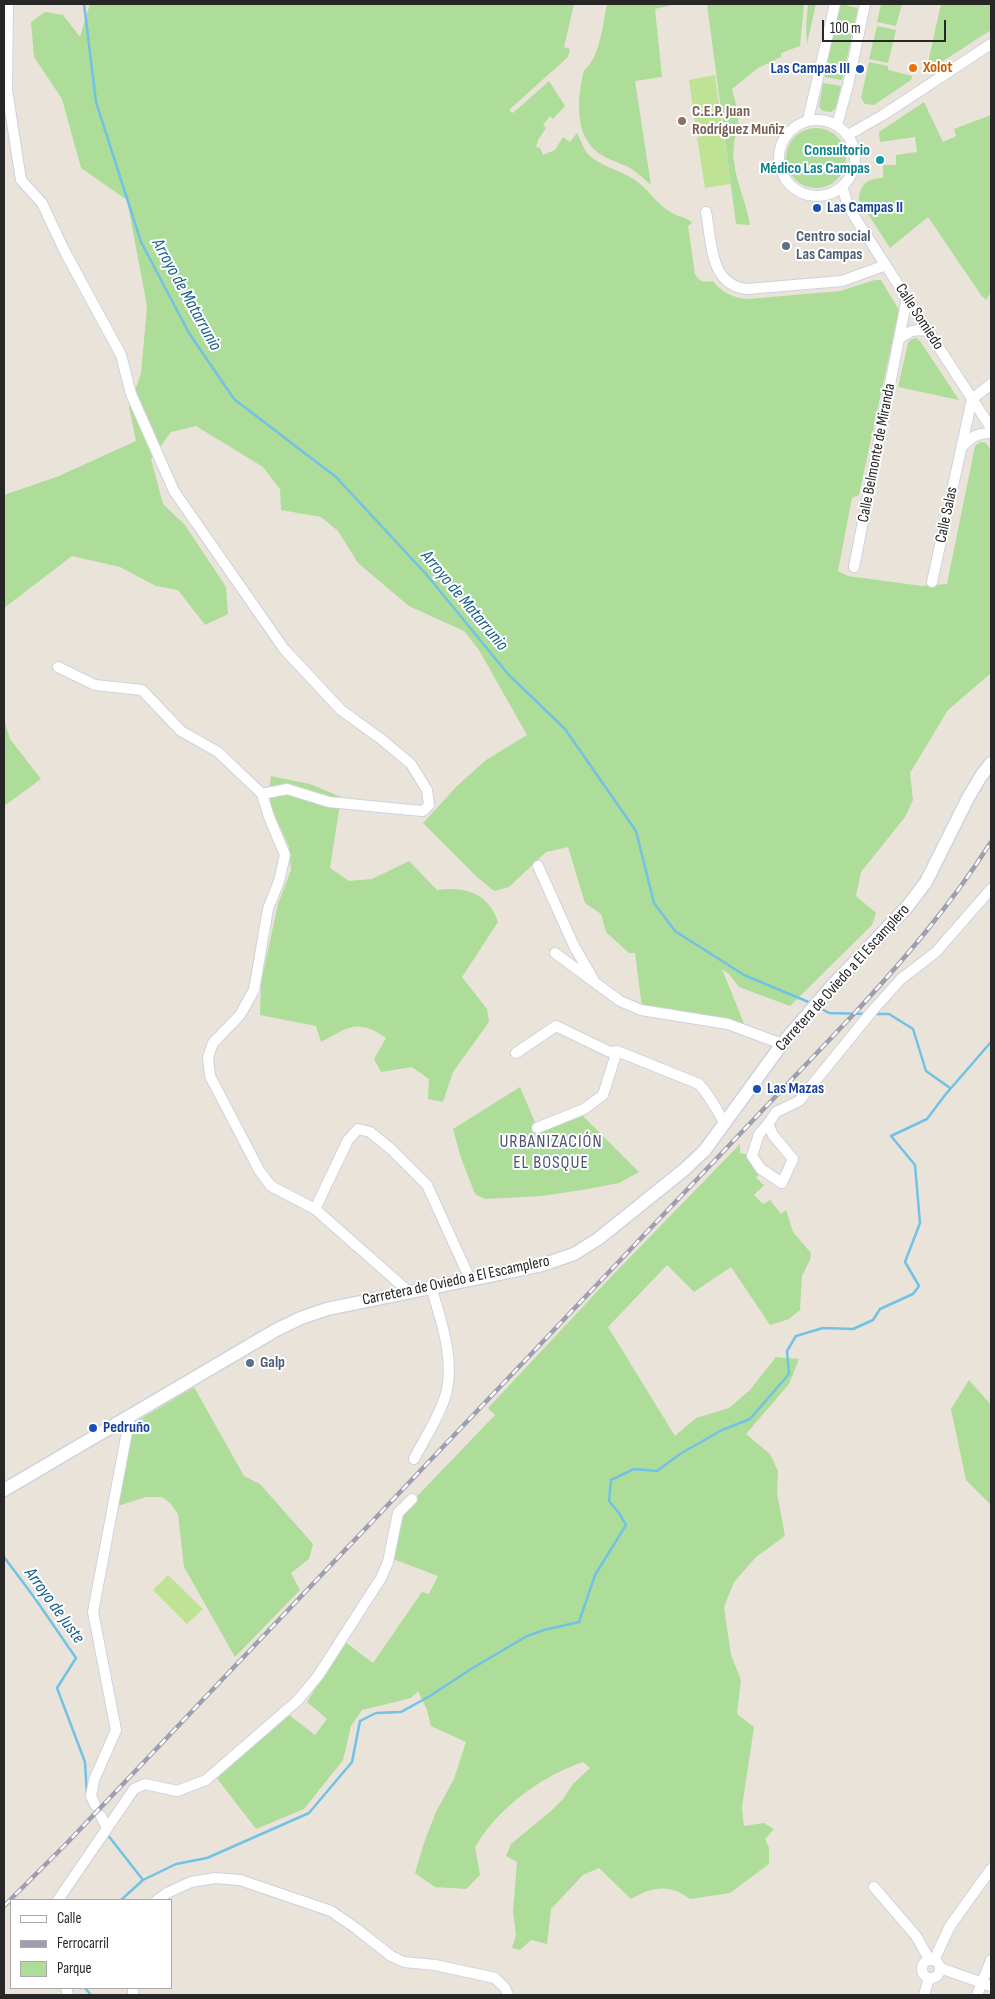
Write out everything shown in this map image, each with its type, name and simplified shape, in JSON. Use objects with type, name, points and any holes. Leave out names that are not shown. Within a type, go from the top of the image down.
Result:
[{"type":"street","points":[[8,4],[7,90],[21,180],[42,203],[64,250],[121,355],[131,394],[150,432],[174,491],[284,649],[341,710],[411,764],[427,790],[430,805],[423,811],[329,802],[287,789],[262,794]]},
{"type":"street","points":[[808,120],[835,4]]},
{"type":"street","points":[[837,125],[848,85],[865,4]]},
{"type":"street","points":[[848,135],[883,115],[991,44]]},
{"type":"street","points":[[808,120],[824,120],[837,125],[848,135],[855,152],[855,165],[849,178],[833,192],[813,196],[800,192],[790,185],[780,171],[778,153],[784,137],[796,125],[808,120]]},
{"type":"street","name":"Calle Somiedo","points":[[842,186],[848,206]]},
{"type":"street","name":"Calle Somiedo","points":[[833,192],[848,206],[991,428]]},
{"type":"street","points":[[706,212],[717,270],[724,280],[733,287],[747,290],[830,283],[855,278],[886,265]]},
{"type":"street","name":"Calle Belmonte de Miranda","points":[[854,567],[907,298]]},
{"type":"street","points":[[899,339],[910,330],[928,331]]},
{"type":"street","points":[[972,399],[991,384]]},
{"type":"street","name":"Calle Salas","points":[[932,582],[972,399]]},
{"type":"street","points":[[962,448],[971,438],[978,434],[991,433]]},
{"type":"street","points":[[58,667],[95,685],[142,690],[181,731],[218,752],[262,794],[269,817],[285,855],[279,881],[268,909],[254,990],[240,1015],[214,1044],[208,1057],[210,1076],[259,1170],[271,1186],[315,1209],[408,1292]]},
{"type":"street","name":"Carretera de Oviedo a El Escamplero","points":[[4,1490],[271,1333],[301,1318],[327,1309],[542,1265],[574,1254],[598,1239],[685,1169],[705,1150],[782,1044],[815,1005],[907,907],[926,882],[968,798],[991,763]]},
{"type":"street","points":[[538,866],[574,946],[596,984]]},
{"type":"street","points":[[768,1124],[773,1135],[793,1159],[782,1183],[761,1169],[752,1156],[759,1134],[776,1112],[799,1100],[872,1010],[900,979],[936,952],[991,889]]},
{"type":"street","points":[[555,953],[620,1001],[641,1010],[728,1024],[782,1044]]},
{"type":"street","points":[[516,1053],[556,1026],[610,1052],[617,1051],[699,1084],[708,1094],[725,1124]]},
{"type":"street","points":[[537,1128],[584,1109],[603,1095],[617,1051]]},
{"type":"street","points":[[315,1209],[348,1140],[358,1129],[370,1132],[391,1149],[427,1185],[470,1279]]},
{"type":"street","points":[[414,1459],[444,1400],[448,1387],[449,1372],[444,1326],[431,1287]]},
{"type":"street","points":[[95,1805],[91,1796],[94,1780],[116,1730],[93,1612],[130,1416]]},
{"type":"street","points":[[59,1899],[134,1789],[145,1784],[177,1791],[206,1780],[297,1701],[318,1676],[381,1578],[388,1562],[398,1513],[412,1499]]},
{"type":"street","points":[[101,1816],[107,1828]]},
{"type":"street","points":[[934,1962],[950,1926],[991,1869]]},
{"type":"street","points":[[158,1899],[191,1882],[215,1878],[240,1880],[331,1911],[391,1956],[404,1962],[435,1965],[495,1978],[505,1988],[508,1995]]},
{"type":"street","points":[[874,1887],[916,1936],[934,1962],[937,1976],[929,1978],[924,1975],[922,1969],[924,1963],[934,1962],[991,1986]]},
{"type":"street","points":[[977,1995],[980,1982],[991,1960]]},
{"type":"street","points":[[924,1995],[929,1978]]},
{"type":"green space","points":[[90,4],[574,4],[564,47],[570,49],[568,57],[509,110],[513,113],[549,81],[565,106],[553,119],[550,116],[543,125],[546,128],[536,147],[540,148],[543,155],[555,150],[563,137],[570,142],[577,133],[587,153],[592,158],[632,178],[667,210],[692,223],[688,226],[695,274],[702,281],[713,281],[724,292],[733,296],[748,299],[840,291],[875,280],[881,280],[899,310],[859,495],[852,498],[838,571],[848,576],[922,586],[947,584],[975,446],[980,442],[986,443],[991,451],[991,673],[948,710],[910,773],[913,800],[905,817],[861,872],[856,896],[876,913],[872,925],[790,1006],[739,987],[729,974],[722,969],[745,1026],[707,1016],[642,1007],[635,953],[629,953],[606,932],[601,914],[585,903],[568,847],[546,852],[509,887],[494,891],[477,877],[423,823],[457,786],[486,760],[527,735],[479,650],[464,631],[409,606],[358,563],[338,531],[321,517],[281,510],[280,489],[263,467],[196,426],[171,432],[151,459],[163,504],[185,525],[226,587],[228,614],[205,625],[178,590],[156,586],[120,567],[72,556],[4,608],[4,495],[59,476],[136,441],[129,407],[141,374],[147,306],[127,200],[81,168],[62,99],[34,57],[31,22],[45,12],[63,15],[80,37]]},
{"type":"green space","points":[[607,4],[676,4],[655,9],[662,77],[635,81],[651,185],[630,168],[596,151],[589,143],[581,123],[579,101],[584,70],[594,58]]},
{"type":"green space","points":[[707,4],[804,4],[800,46],[781,53],[781,57],[758,68],[732,89],[738,115],[733,155],[750,225],[736,224]]},
{"type":"green space","points":[[808,4],[816,4],[807,44],[806,27]]},
{"type":"green space","points":[[840,4],[858,8],[842,80],[824,77]]},
{"type":"green space","points":[[881,4],[902,4],[896,26],[877,22]]},
{"type":"green space","points":[[941,4],[991,4],[991,30],[926,72]]},
{"type":"green space","points":[[877,26],[896,30],[888,63],[869,59]]},
{"type":"green space","points":[[869,62],[888,66],[888,70],[912,76],[911,80],[874,105],[865,104],[861,98]]},
{"type":"green space","points":[[715,75],[722,127],[696,131],[689,80]]},
{"type":"green space","points":[[823,83],[841,86],[836,108],[831,112],[823,111],[819,107]]},
{"type":"green space","points":[[924,102],[943,142],[956,136],[954,129],[991,115],[991,292],[986,300],[928,217],[890,248],[859,200],[859,194],[866,183],[873,179],[883,178],[883,165],[896,165],[896,155],[917,152],[915,137],[880,142],[879,132]]},
{"type":"green space","points":[[810,128],[822,128],[833,133],[841,141],[846,152],[844,170],[833,183],[822,188],[810,188],[799,183],[791,175],[786,164],[786,152],[791,141],[799,133]]},
{"type":"green space","points":[[723,132],[731,184],[705,188],[697,137]]},
{"type":"green space","points":[[916,338],[920,341],[959,400],[898,387],[908,343]]},
{"type":"green space","points":[[4,720],[10,739],[41,779],[4,806]]},
{"type":"green space","points":[[271,776],[310,784],[341,797],[330,868],[349,881],[372,879],[409,861],[437,890],[457,889],[474,894],[482,898],[494,912],[498,922],[462,977],[487,1009],[489,1022],[453,1072],[443,1102],[428,1099],[429,1079],[412,1067],[381,1072],[374,1059],[386,1038],[368,1028],[354,1027],[346,1029],[321,1042],[316,1026],[260,1015],[261,983],[278,904],[291,870],[289,847],[268,800]]},
{"type":"green space","points":[[520,1087],[537,1127],[578,1111],[639,1172],[619,1183],[542,1196],[485,1199],[475,1194],[461,1158],[453,1129]]},
{"type":"green space","points":[[740,1144],[740,1153],[749,1155],[760,1173],[756,1178],[764,1185],[754,1195],[763,1204],[770,1200],[781,1214],[786,1210],[793,1232],[811,1253],[810,1260],[802,1276],[800,1310],[789,1319],[770,1325],[731,1267],[694,1292],[667,1265],[608,1327],[675,1436],[696,1418],[729,1408],[750,1390],[776,1357],[799,1359],[789,1384],[746,1434],[770,1454],[778,1471],[777,1493],[785,1536],[756,1557],[734,1582],[724,1607],[731,1655],[741,1680],[737,1714],[754,1727],[742,1807],[744,1826],[764,1823],[774,1829],[765,1839],[769,1848],[769,1864],[730,1893],[690,1899],[675,1891],[660,1889],[646,1892],[631,1899],[599,1868],[583,1875],[551,1909],[547,1944],[531,1940],[520,1950],[512,1948],[516,1935],[513,1912],[517,1862],[506,1856],[511,1844],[551,1811],[563,1799],[573,1784],[590,1768],[583,1762],[567,1768],[536,1785],[508,1806],[485,1832],[475,1847],[480,1875],[466,1889],[435,1887],[415,1873],[425,1840],[436,1812],[454,1779],[466,1742],[431,1726],[427,1710],[418,1691],[411,1698],[362,1710],[351,1726],[343,1760],[304,1809],[256,1829],[216,1777],[289,1715],[315,1735],[327,1719],[307,1702],[344,1641],[373,1663],[422,1592],[429,1594],[438,1576],[393,1559],[402,1512],[495,1415],[488,1408],[609,1279]]},
{"type":"green space","points":[[969,1380],[991,1405],[991,1505],[966,1480],[951,1409]]},
{"type":"green space","points":[[194,1387],[244,1476],[260,1484],[313,1544],[309,1559],[291,1573],[300,1590],[235,1657],[184,1567],[178,1514],[171,1504],[162,1497],[146,1497],[118,1506],[134,1423]]},
{"type":"green space","points":[[168,1575],[203,1609],[187,1624],[153,1590]]},
{"type":"waterway","name":"Arroyo de Matarrunio","points":[[84,4],[96,102],[141,242],[189,333],[234,399],[336,477],[426,574],[508,674],[565,729],[636,831],[654,903],[675,931],[744,975],[811,1003]]},
{"type":"waterway","name":"Arroyo de Matarrunio","points":[[818,1007],[829,1013],[866,1014]]},
{"type":"waterway","name":"Arroyo de Matarrunio","points":[[874,1014],[889,1014],[913,1029],[926,1071],[950,1088]]},
{"type":"waterway","points":[[122,1899],[143,1880],[176,1864],[207,1858],[309,1813],[352,1762],[360,1721],[376,1713],[401,1712],[527,1636],[579,1622],[595,1575],[626,1525],[609,1501],[611,1480],[634,1469],[657,1471],[680,1454],[722,1430],[750,1419],[789,1374],[787,1351],[796,1336],[823,1328],[853,1329],[873,1320],[880,1309],[913,1294],[919,1286],[905,1262],[920,1223],[915,1165],[891,1136],[927,1119],[991,1042]]},
{"type":"waterway","name":"Arroyo de Juste","points":[[4,1557],[76,1658],[57,1688],[85,1762],[87,1795]]},
{"type":"waterway","name":"Arroyo de Juste","points":[[107,1834],[143,1880]]},
{"type":"waterway","points":[[86,1989],[91,1995]]},
{"type":"railway","points":[[11,1899],[67,1843],[851,1017],[925,932],[991,842]]},
{"type":"railway","points":[[4,1906],[10,1900]]},
{"type":"place","name":"Xolot","points":[[913,68]]},
{"type":"place","name":"Las Campas III","points":[[860,69]]},
{"type":"place","name":"C.E.P. Juan Rodríguez Muñiz","points":[[682,121]]},
{"type":"place","name":"Consultorio Médico Las Campas","points":[[880,160]]},
{"type":"place","name":"Las Campas II","points":[[817,208]]},
{"type":"place","name":"Centro social Las Campas","points":[[786,246]]},
{"type":"place","name":"Las Mazas","points":[[757,1089]]},
{"type":"place","name":"Galp","points":[[250,1363]]},
{"type":"place","name":"Pedruño","points":[[93,1428]]},
{"type":"district","name":"URBANIZACIÓN EL BOSQUE","points":[[551,1152]]}]
